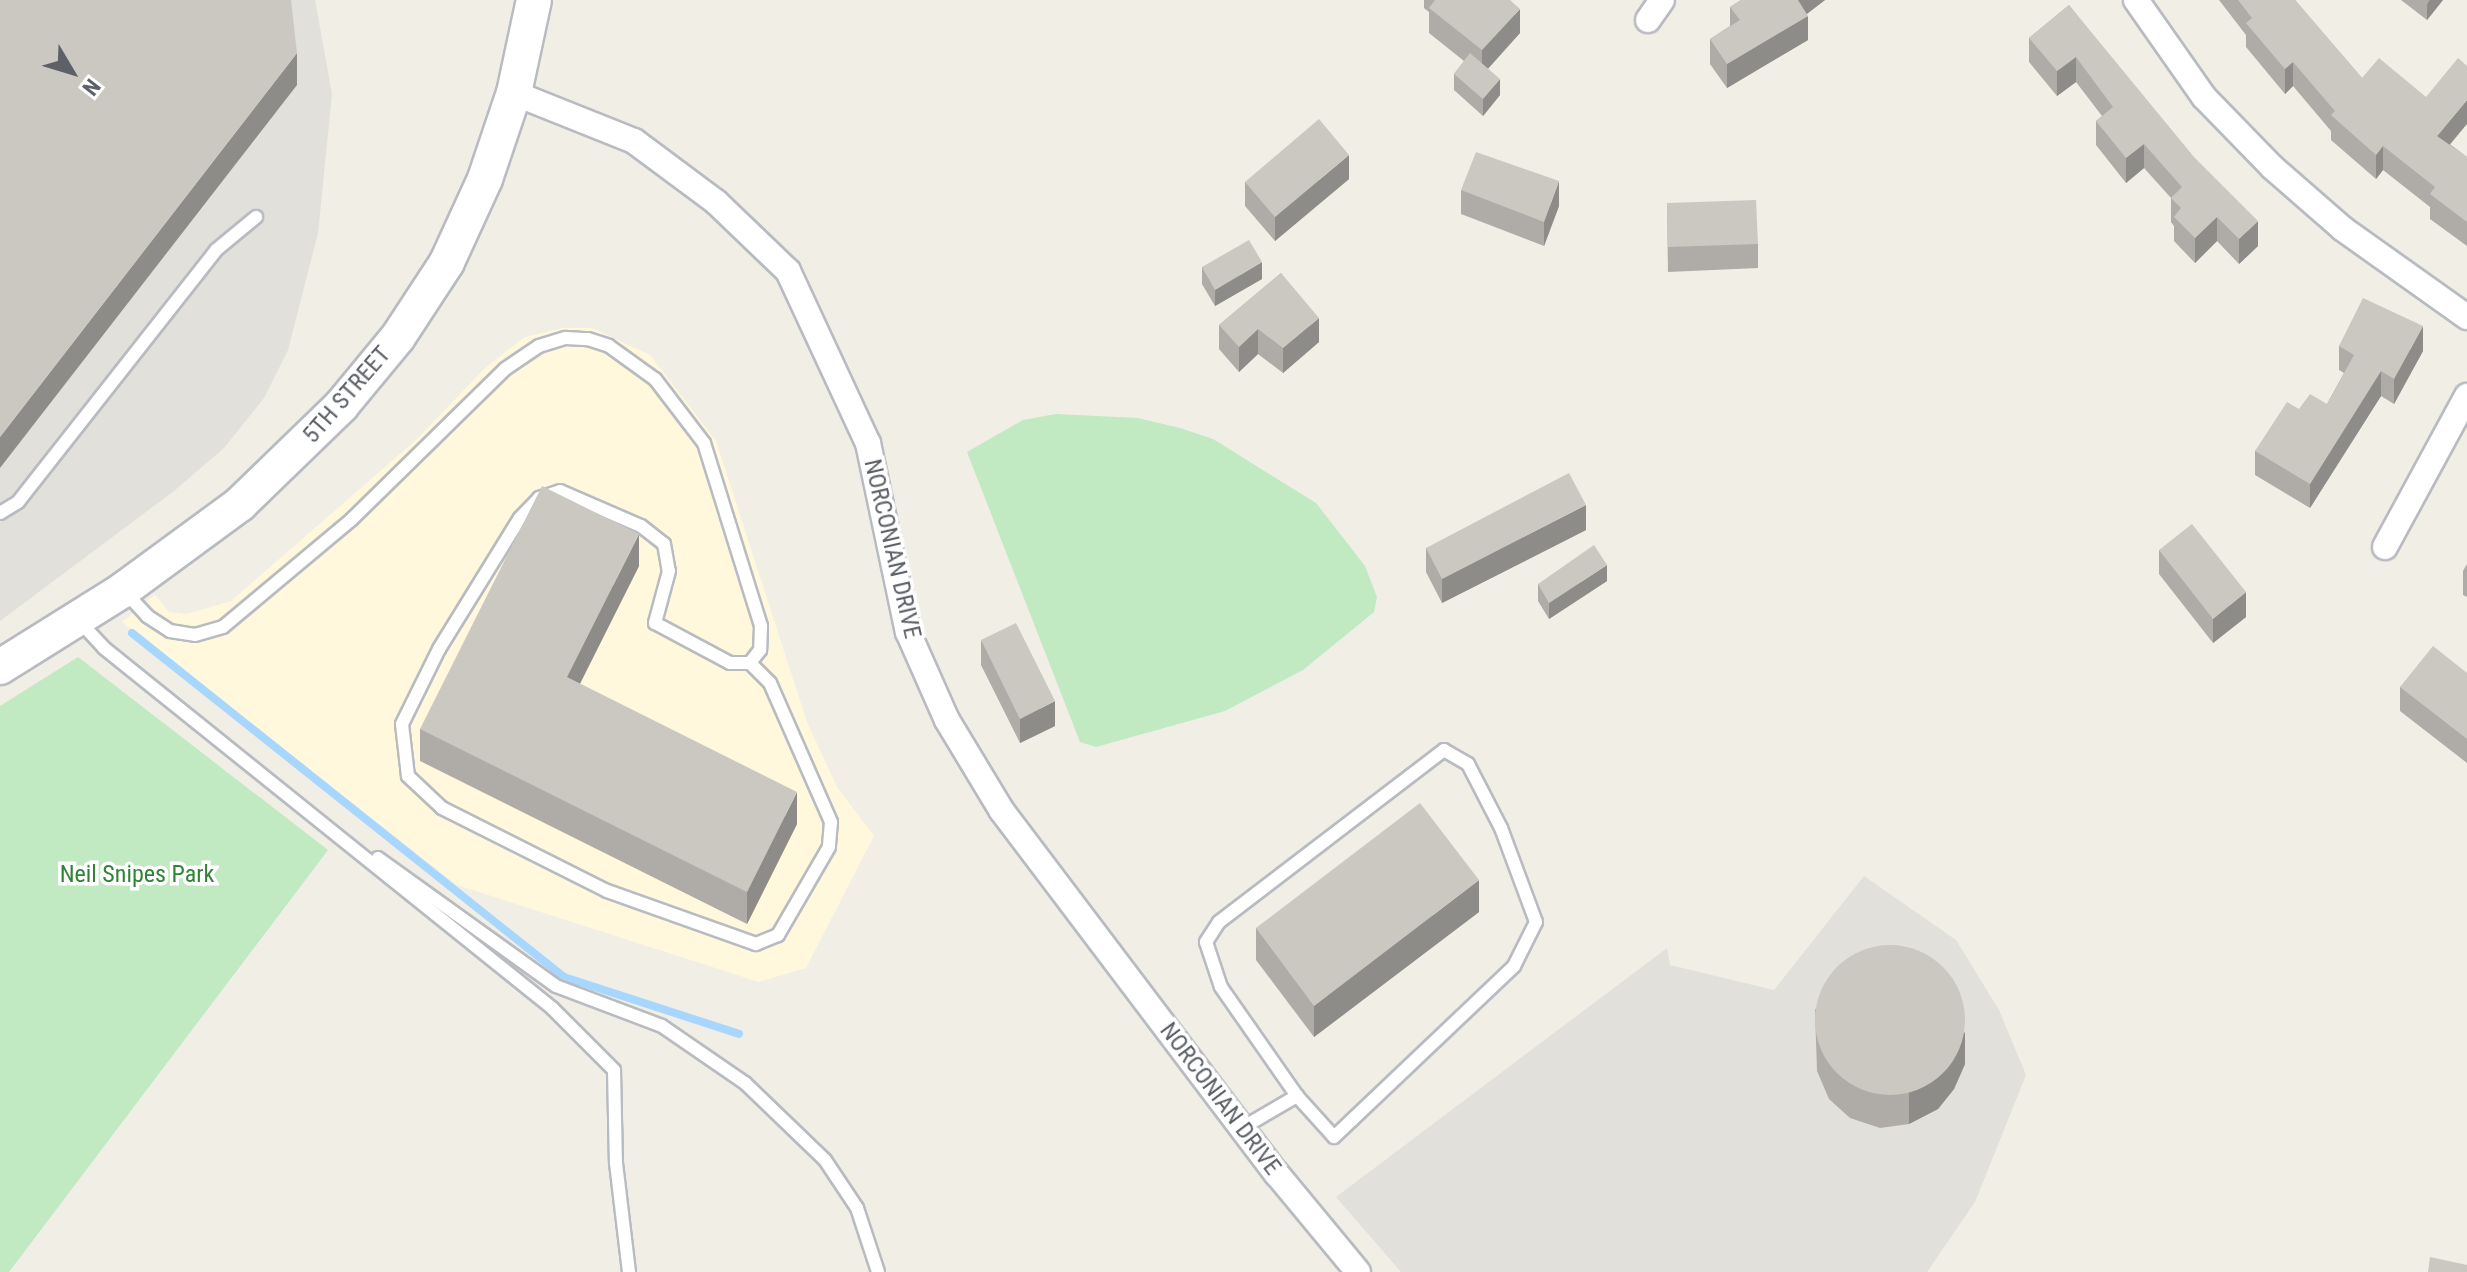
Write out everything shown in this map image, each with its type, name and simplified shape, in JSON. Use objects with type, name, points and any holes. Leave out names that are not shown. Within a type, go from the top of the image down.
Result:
[{"type":"street","name":"5TH STREET","points":[[0,667],[123,590],[240,504],[292,458],[398,337],[447,262],[485,179],[514,93],[534,0]]},
{"type":"street","points":[[2136,0],[2204,97],[2272,167],[2343,229],[2467,317]]},
{"type":"street","name":"NORCONIAN DRIVE","points":[[514,93],[634,141],[716,202],[788,271],[868,443],[908,632],[947,720],[1002,811],[1242,1128],[1358,1272]]},
{"type":"street","points":[[2385,547],[2467,396]]},
{"type":"lane","points":[[0,513],[18,502],[216,250],[256,217]]},
{"type":"lane","points":[[123,590],[147,616],[170,631],[195,635],[223,627],[352,519],[505,369],[539,346],[566,338],[588,339],[609,346],[655,379],[704,443],[761,626],[760,650],[750,663]]},
{"type":"lane","points":[[560,491],[630,520],[664,544],[669,571],[655,623],[730,663],[750,663],[770,683],[831,822],[829,847],[792,916],[778,935],[756,944],[607,891],[442,808],[408,776],[402,724],[439,649],[520,518],[539,498],[560,491]]},
{"type":"lane","points":[[78,619],[104,648],[552,1008],[614,1070],[616,1163],[629,1272]]},
{"type":"lane","points":[[1444,750],[1468,764],[1501,828],[1536,922],[1514,966],[1334,1137],[1297,1096],[1221,987],[1206,942],[1219,922],[1444,750]]},
{"type":"lane","points":[[350,844],[397,869],[556,986],[662,1026],[745,1083],[825,1160],[857,1208],[878,1272]]},
{"type":"lane","points":[[1242,1128],[1297,1096]]},
{"type":"shaded area","points":[[0,0],[315,0],[332,94],[318,233],[288,350],[264,398],[224,448],[174,491],[0,621]]},
{"type":"shaded area","points":[[562,328],[592,328],[650,355],[716,441],[807,722],[837,787],[874,836],[806,968],[759,982],[457,885],[122,622],[155,595],[169,612],[187,614],[231,601],[417,439],[486,367],[525,337]]},
{"type":"shaded area","points":[[1864,876],[1956,940],[1999,1010],[2026,1075],[1975,1202],[1927,1272],[1401,1272],[1336,1197],[1667,948],[1670,965],[1774,990]]},
{"type":"green space","points":[[1056,414],[1138,418],[1213,439],[1316,503],[1365,566],[1377,597],[1374,612],[1303,670],[1225,711],[1096,747],[1080,742],[967,452],[1023,420]]},
{"type":"green space","name":"Neil Snipes Park","points":[[78,657],[328,850],[9,1272],[0,1272],[0,706]]},
{"type":"building","points":[[0,0],[291,0],[297,53],[0,437]]},
{"type":"building","points":[[1435,0],[1510,0],[1520,9],[1482,50],[1429,8]]},
{"type":"building","points":[[1741,0],[1798,0],[1808,16],[1727,64],[1710,39],[1740,20],[1730,7]]},
{"type":"building","points":[[2238,0],[2295,0],[2362,78],[2379,58],[2426,97],[2458,58],[2467,66],[2467,100],[2437,136],[2467,157],[2467,222],[2430,194],[2435,187],[2383,146],[2376,155],[2331,115],[2335,111],[2293,62],[2285,69],[2246,23],[2252,18]]},
{"type":"building","points":[[2069,5],[2194,157],[2258,221],[2239,239],[2217,217],[2195,238],[2174,217],[2181,208],[2171,198],[2182,187],[2144,144],[2126,158],[2096,121],[2113,107],[2076,57],[2057,71],[2029,38]]},
{"type":"building","points":[[1470,53],[1500,79],[1483,99],[1454,74]]},
{"type":"building","points":[[1319,119],[1349,155],[1275,217],[1245,182]]},
{"type":"building","points":[[1476,152],[1559,181],[1544,222],[1461,190]]},
{"type":"building","points":[[1756,200],[1758,244],[1668,247],[1667,203]]},
{"type":"building","points":[[1249,240],[1262,262],[1215,290],[1202,267]]},
{"type":"building","points":[[1281,273],[1319,318],[1283,348],[1258,329],[1239,347],[1219,325]]},
{"type":"building","points":[[2363,298],[2423,326],[2394,379],[2381,371],[2310,484],[2255,451],[2287,402],[2299,409],[2310,394],[2327,404],[2354,355],[2339,346]]},
{"type":"building","points":[[1569,473],[1586,505],[1442,579],[1426,548]]},
{"type":"building","points":[[542,486],[639,534],[567,677],[797,792],[747,892],[420,729]]},
{"type":"building","points":[[2192,524],[2246,592],[2213,619],[2159,550]]},
{"type":"building","points":[[1594,545],[1607,565],[1549,603],[1538,584]]},
{"type":"building","points":[[1016,623],[1055,701],[1020,719],[981,640]]},
{"type":"building","points":[[2433,646],[2467,673],[2467,739],[2400,687]]},
{"type":"building","points":[[1420,803],[1479,880],[1314,1006],[1256,928]]},
{"type":"building","points":[[1890,945],[1919,951],[1943,967],[1959,991],[1965,1020],[1959,1049],[1943,1073],[1919,1089],[1890,1095],[1861,1089],[1837,1073],[1821,1049],[1815,1020],[1821,991],[1837,967],[1861,951]]},
{"type":"building","points":[[2430,1257],[2467,1265],[2467,1272],[2428,1272]]},
{"type":"waterway","points":[[132,633],[564,977],[739,1034]]}]
